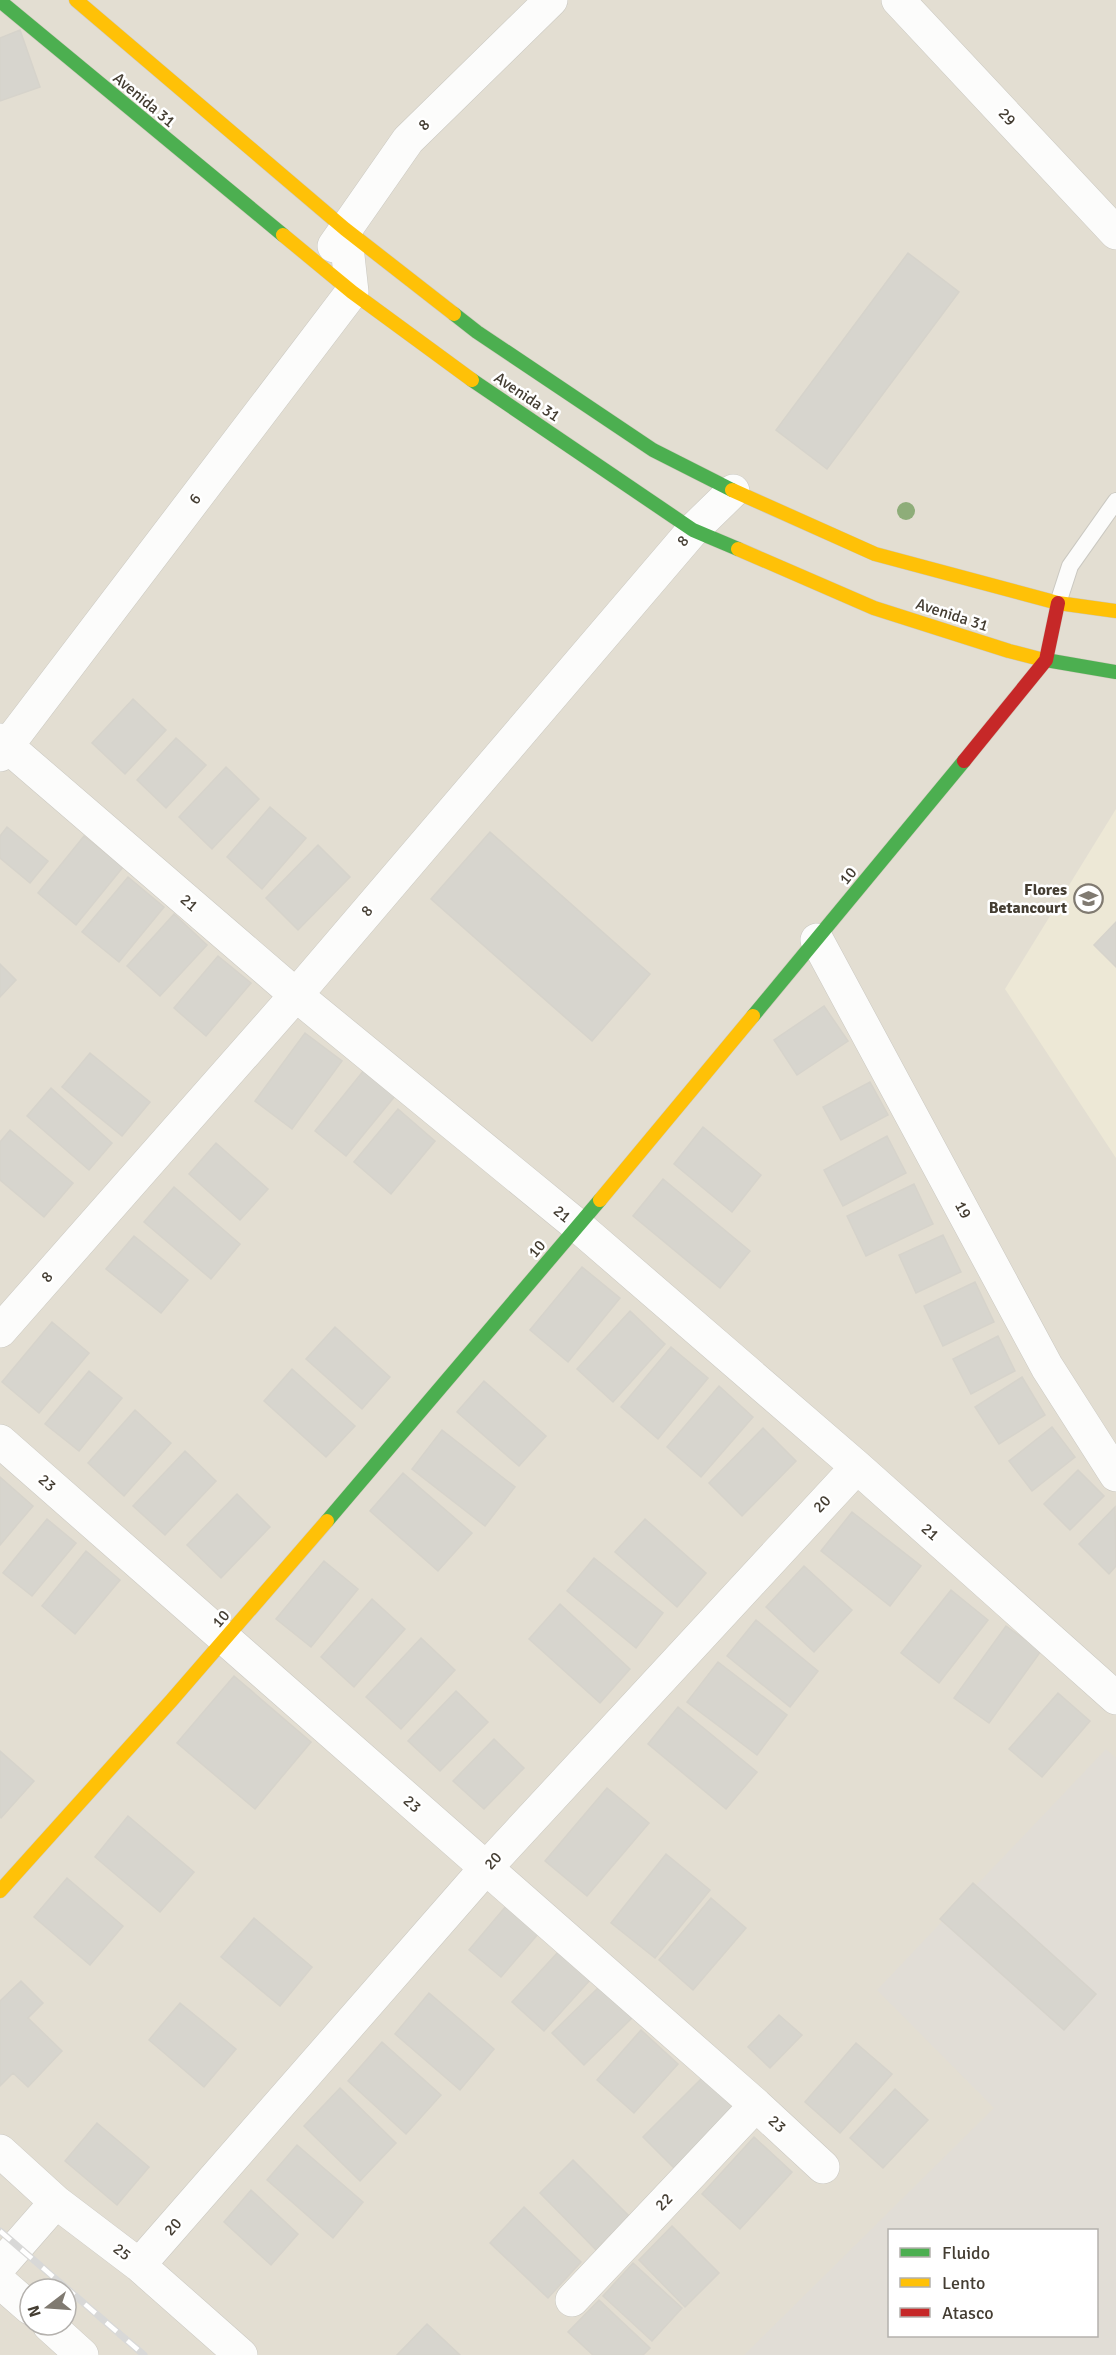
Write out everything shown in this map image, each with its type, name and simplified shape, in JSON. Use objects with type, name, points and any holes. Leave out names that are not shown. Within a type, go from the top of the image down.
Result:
[{"type":"street","name":"Avenida 31","points":[[76,0],[345,229],[496,345],[653,450],[733,491],[875,554],[1058,603],[1116,611]]},
{"type":"street","name":"8","points":[[320,268],[408,140],[551,0]]},
{"type":"street","name":"29","points":[[898,0],[1116,233]]},
{"type":"street","name":"Avenida 31","points":[[0,1],[320,268],[479,385],[693,530],[874,608],[1009,651],[1116,672]]},
{"type":"street","points":[[345,229],[352,292]]},
{"type":"street","name":"6","points":[[2,747],[352,292]]},
{"type":"street","name":"8","points":[[0,1330],[296,995],[693,530],[733,491]]},
{"type":"street","name":"10","points":[[0,1891],[226,1639],[578,1226],[817,940],[1046,660],[1058,603]]},
{"type":"street","name":"21","points":[[2,747],[296,995],[578,1226],[857,1467],[1116,1698]]},
{"type":"street","name":"19","points":[[817,940],[1047,1367],[1116,1475]]},
{"type":"street","name":"23","points":[[0,1442],[756,2105],[823,2167]]},
{"type":"street","name":"20","points":[[139,2265],[485,1869],[857,1467]]},
{"type":"street","name":"22","points":[[572,2300],[756,2105]]},
{"type":"street","name":"25","points":[[0,2151],[56,2202],[139,2265],[242,2355]]},
{"type":"street","points":[[0,2266],[56,2202]]},
{"type":"street","points":[[0,2282],[18,2298]]},
{"type":"street","points":[[62,2337],[82,2355]]},
{"type":"lane","points":[[1058,603],[1070,566],[1116,501]]},
{"type":"shaded area","points":[[0,0],[1116,0],[1116,2355],[0,2355]]},
{"type":"shaded area","name":"Flores Betancourt","points":[[1116,809],[1116,1158],[1005,989]]},
{"type":"shaded area","points":[[1106,1749],[1116,1758],[1116,2355],[744,2355],[994,2108],[877,1990]]},
{"type":"building","points":[[20,30],[40,87],[0,101],[0,38]]},
{"type":"building","points":[[908,253],[959,292],[827,469],[776,430]]},
{"type":"building","points":[[133,699],[166,730],[125,774],[92,743]]},
{"type":"building","points":[[176,738],[206,765],[166,808],[137,780]]},
{"type":"building","points":[[226,767],[259,799],[212,849],[179,817]]},
{"type":"building","points":[[270,807],[306,838],[262,889],[227,857]]},
{"type":"building","points":[[7,827],[48,861],[30,883],[0,858],[0,836]]},
{"type":"building","points":[[490,832],[650,974],[592,1041],[431,899]]},
{"type":"building","points":[[84,836],[123,867],[76,925],[38,893]]},
{"type":"building","points":[[318,845],[350,877],[298,930],[266,898]]},
{"type":"building","points":[[128,877],[164,907],[119,962],[82,932]]},
{"type":"building","points":[[174,914],[207,945],[160,996],[127,966]]},
{"type":"building","points":[[1116,922],[1116,967],[1094,945]]},
{"type":"building","points":[[218,956],[251,983],[206,1036],[174,1008]]},
{"type":"building","points":[[0,964],[16,980],[0,997]]},
{"type":"building","points":[[824,1006],[848,1041],[797,1075],[774,1040]]},
{"type":"building","points":[[305,1033],[342,1061],[292,1129],[255,1101]]},
{"type":"building","points":[[90,1053],[150,1102],[122,1136],[62,1087]]},
{"type":"building","points":[[364,1070],[395,1096],[346,1156],[315,1131]]},
{"type":"building","points":[[870,1082],[888,1115],[841,1140],[823,1107]]},
{"type":"building","points":[[51,1088],[112,1143],[89,1170],[27,1116]]},
{"type":"building","points":[[398,1109],[435,1141],[391,1194],[354,1162]]},
{"type":"building","points":[[703,1127],[761,1175],[732,1212],[674,1164]]},
{"type":"building","points":[[10,1130],[73,1183],[44,1217],[0,1180],[0,1142]]},
{"type":"building","points":[[887,1136],[906,1173],[843,1206],[824,1170]]},
{"type":"building","points":[[216,1143],[268,1189],[240,1220],[189,1174]]},
{"type":"building","points":[[663,1179],[750,1251],[720,1288],[633,1216]]},
{"type":"building","points":[[914,1184],[933,1224],[866,1256],[847,1216]]},
{"type":"building","points":[[174,1187],[240,1244],[211,1279],[144,1222]]},
{"type":"building","points":[[943,1235],[961,1272],[916,1293],[899,1255]]},
{"type":"building","points":[[134,1236],[188,1280],[161,1313],[106,1269]]},
{"type":"building","points":[[582,1267],[620,1298],[568,1362],[530,1330]]},
{"type":"building","points":[[975,1282],[994,1322],[943,1346],[924,1306]]},
{"type":"building","points":[[630,1311],[665,1344],[613,1402],[577,1369]]},
{"type":"building","points":[[52,1322],[89,1353],[39,1413],[2,1382]]},
{"type":"building","points":[[335,1327],[390,1377],[362,1409],[306,1359]]},
{"type":"building","points":[[998,1336],[1015,1371],[971,1394],[953,1359]]},
{"type":"building","points":[[671,1347],[708,1378],[658,1439],[621,1407]]},
{"type":"building","points":[[292,1369],[355,1426],[326,1457],[264,1401]]},
{"type":"building","points":[[89,1371],[122,1398],[79,1451],[45,1424]]},
{"type":"building","points":[[1022,1377],[1045,1415],[999,1444],[975,1407]]},
{"type":"building","points":[[484,1381],[546,1436],[519,1466],[457,1412]]},
{"type":"building","points":[[719,1386],[753,1417],[701,1477],[667,1447]]},
{"type":"building","points":[[135,1410],[171,1443],[124,1496],[88,1463]]},
{"type":"building","points":[[1052,1427],[1075,1457],[1032,1491],[1009,1461]]},
{"type":"building","points":[[763,1428],[796,1461],[742,1516],[709,1483]]},
{"type":"building","points":[[442,1430],[515,1487],[485,1526],[412,1469]]},
{"type":"building","points":[[185,1451],[216,1481],[165,1535],[133,1506]]},
{"type":"building","points":[[1078,1470],[1104,1496],[1070,1530],[1044,1504]]},
{"type":"building","points":[[403,1473],[472,1533],[438,1571],[370,1511]]},
{"type":"building","points":[[0,1477],[33,1506],[0,1545]]},
{"type":"building","points":[[237,1494],[270,1527],[221,1578],[187,1545]]},
{"type":"building","points":[[1115,1507],[1116,1566],[1109,1574],[1079,1544]]},
{"type":"building","points":[[852,1512],[921,1566],[890,1606],[821,1551]]},
{"type":"building","points":[[47,1519],[76,1543],[32,1596],[3,1573]]},
{"type":"building","points":[[645,1519],[706,1573],[677,1607],[615,1552]]},
{"type":"building","points":[[86,1551],[120,1580],[75,1634],[42,1606]]},
{"type":"building","points":[[594,1558],[663,1613],[636,1648],[567,1591]]},
{"type":"building","points":[[324,1561],[358,1589],[311,1647],[276,1619]]},
{"type":"building","points":[[804,1566],[852,1610],[814,1652],[766,1607]]},
{"type":"building","points":[[951,1590],[988,1620],[939,1683],[901,1653]]},
{"type":"building","points":[[372,1599],[405,1629],[354,1687],[321,1657]]},
{"type":"building","points":[[560,1604],[630,1669],[600,1703],[529,1639]]},
{"type":"building","points":[[756,1620],[818,1671],[790,1707],[727,1656]]},
{"type":"building","points":[[1006,1626],[1041,1651],[989,1723],[954,1698]]},
{"type":"building","points":[[421,1638],[455,1670],[401,1729],[366,1697]]},
{"type":"building","points":[[718,1662],[787,1715],[757,1755],[687,1702]]},
{"type":"building","points":[[234,1676],[311,1742],[255,1809],[177,1743]]},
{"type":"building","points":[[456,1691],[488,1722],[440,1771],[408,1741]]},
{"type":"building","points":[[1058,1693],[1090,1721],[1042,1777],[1009,1749]]},
{"type":"building","points":[[678,1707],[757,1772],[726,1809],[648,1744]]},
{"type":"building","points":[[494,1739],[524,1768],[484,1809],[453,1781]]},
{"type":"building","points":[[0,1751],[34,1781],[1,1818],[0,1817]]},
{"type":"building","points":[[607,1788],[649,1823],[587,1896],[545,1861]]},
{"type":"building","points":[[128,1816],[194,1872],[160,1912],[95,1857]]},
{"type":"building","points":[[666,1854],[710,1890],[655,1958],[611,1923]]},
{"type":"building","points":[[67,1878],[123,1926],[90,1965],[34,1917]]},
{"type":"building","points":[[973,1883],[1096,1994],[1064,2030],[940,1919]]},
{"type":"building","points":[[711,1898],[746,1928],[693,1990],[659,1960]]},
{"type":"building","points":[[506,1906],[538,1934],[501,1977],[469,1950]]},
{"type":"building","points":[[254,1918],[312,1967],[280,2006],[221,1957]]},
{"type":"building","points":[[559,1951],[590,1980],[544,2031],[512,2002]]},
{"type":"building","points":[[21,1981],[43,2003],[28,2018],[62,2051],[28,2087],[13,2073],[0,2086],[0,2001]]},
{"type":"building","points":[[601,1985],[633,2017],[584,2065],[552,2033]]},
{"type":"building","points":[[429,1993],[494,2049],[460,2090],[395,2034]]},
{"type":"building","points":[[180,2003],[236,2049],[204,2087],[149,2040]]},
{"type":"building","points":[[779,2015],[802,2035],[770,2068],[748,2047]]},
{"type":"building","points":[[641,2030],[678,2064],[634,2113],[597,2080]]},
{"type":"building","points":[[382,2042],[441,2095],[406,2134],[348,2081]]},
{"type":"building","points":[[856,2043],[892,2074],[840,2133],[805,2102]]},
{"type":"building","points":[[703,2077],[734,2109],[674,2168],[643,2137]]},
{"type":"building","points":[[340,2088],[396,2143],[360,2181],[304,2126]]},
{"type":"building","points":[[895,2089],[928,2120],[883,2168],[850,2138]]},
{"type":"building","points":[[97,2123],[149,2167],[117,2205],[65,2161]]},
{"type":"building","points":[[754,2137],[792,2172],[740,2229],[702,2194]]},
{"type":"building","points":[[297,2145],[363,2202],[333,2238],[267,2180]]},
{"type":"building","points":[[573,2160],[629,2216],[596,2250],[540,2193]]},
{"type":"building","points":[[251,2190],[298,2234],[271,2265],[224,2222]]},
{"type":"building","points":[[524,2207],[581,2262],[548,2298],[490,2243]]},
{"type":"building","points":[[672,2226],[719,2273],[685,2307],[639,2260]]},
{"type":"building","points":[[633,2263],[682,2308],[652,2341],[603,2296]]},
{"type":"building","points":[[599,2300],[650,2348],[643,2355],[593,2355],[568,2332]]},
{"type":"building","points":[[427,2324],[460,2355],[397,2355]]},
{"type":"railway","points":[[0,2231],[144,2355]]},
{"type":"traffic: fast","points":[[0,1],[283,235]]},
{"type":"traffic: fast","points":[[454,314],[477,332],[653,450],[732,490]]},
{"type":"traffic: fast","points":[[472,380],[693,530],[738,549]]},
{"type":"traffic: fast","points":[[1040,659],[1116,672]]},
{"type":"traffic: fast","points":[[753,1016],[964,761]]},
{"type":"traffic: fast","points":[[327,1521],[600,1200]]},
{"type":"traffic: slow","points":[[76,0],[345,229],[454,314]]},
{"type":"traffic: slow","points":[[283,235],[352,292],[472,380]]},
{"type":"traffic: slow","points":[[732,490],[875,554],[1058,603],[1116,611]]},
{"type":"traffic: slow","points":[[738,549],[874,608],[1040,659]]},
{"type":"traffic: slow","points":[[600,1200],[753,1016]]},
{"type":"traffic: slow","points":[[0,1891],[171,1701],[327,1521]]},
{"type":"traffic: jam","points":[[964,761],[1046,660],[1058,603]]},
{"type":"place","name":"Flores Betancourt","points":[[1088,899]]}]
